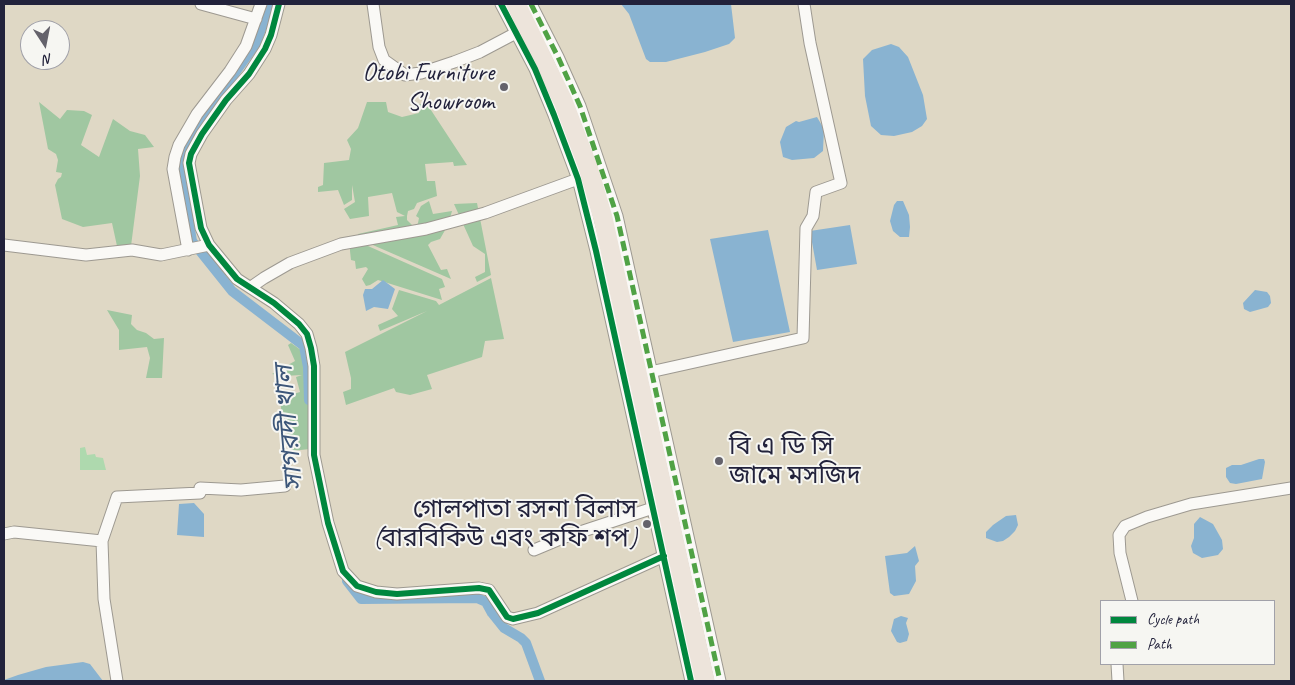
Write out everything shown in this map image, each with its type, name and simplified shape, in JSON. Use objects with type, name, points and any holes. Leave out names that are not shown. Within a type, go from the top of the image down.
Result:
[{"type":"highway","points":[[516,4],[563,100],[588,167],[603,218],[705,681]]},
{"type":"street","points":[[201,4],[256,19]]},
{"type":"street","points":[[188,250],[173,169],[178,145],[197,114],[246,46],[261,4]]},
{"type":"street","points":[[280,4],[265,49],[249,74],[226,100],[191,154],[189,163],[201,228],[209,245],[237,279],[287,314],[307,334],[314,366],[314,455],[328,522],[343,571],[357,586],[376,592],[397,594],[479,588],[489,590],[507,616],[514,620],[538,613],[664,556]]},
{"type":"street","points":[[373,4],[379,47],[384,60],[405,75],[421,73],[471,55],[516,33]]},
{"type":"street","points":[[501,4],[534,69],[578,179],[596,251],[691,681]]},
{"type":"street","points":[[531,4],[580,106],[617,216],[650,372],[720,681]]},
{"type":"street","points":[[650,372],[803,338],[806,228],[813,216],[816,192],[841,184],[810,43],[804,4]]},
{"type":"street","points":[[251,287],[290,263],[341,244],[426,229],[485,213],[578,179]]},
{"type":"street","points":[[4,246],[86,255],[132,250],[161,255],[209,245]]},
{"type":"street","points":[[117,681],[104,599],[102,541],[117,497],[200,493],[200,488],[240,490],[285,486]]},
{"type":"street","points":[[1132,600],[1120,553],[1119,535],[1125,526],[1147,517],[1191,504],[1291,488]]},
{"type":"street","points":[[534,550],[565,537],[653,508]]},
{"type":"street","points":[[4,534],[14,532],[102,541]]},
{"type":"street","points":[[1118,665],[1118,681]]},
{"type":"green space","points":[[39,102],[60,119],[67,110],[84,111],[92,115],[81,145],[99,157],[113,119],[130,131],[145,135],[154,147],[138,149],[140,176],[131,246],[117,246],[112,223],[83,227],[62,219],[55,185],[62,173],[56,172],[58,160],[56,154],[48,149]]},
{"type":"green space","points":[[367,102],[386,102],[388,112],[402,117],[419,113],[418,104],[427,104],[467,165],[454,166],[453,162],[425,164],[427,181],[435,181],[437,196],[417,203],[414,209],[408,211],[407,216],[407,220],[415,228],[419,218],[416,216],[421,206],[429,201],[433,214],[452,211],[448,225],[440,239],[428,245],[441,270],[447,269],[451,279],[359,239],[358,234],[398,225],[396,217],[405,216],[397,212],[392,193],[368,197],[369,216],[350,219],[344,209],[355,202],[352,185],[352,200],[344,205],[338,190],[318,192],[318,187],[323,185],[324,163],[349,160],[351,149],[347,140],[358,128]]},
{"type":"green space","points":[[477,203],[491,275],[477,282],[475,277],[485,272],[485,254],[473,246],[454,204]]},
{"type":"green space","points":[[359,242],[442,279],[445,287],[439,289],[442,300],[378,280],[366,286],[362,279],[368,269],[366,267],[356,269],[355,261],[351,260],[350,247]]},
{"type":"green space","points":[[491,278],[504,339],[485,341],[482,357],[427,375],[432,389],[410,395],[396,392],[394,388],[346,405],[343,392],[351,389],[351,378],[345,352],[427,311],[380,331],[378,325],[398,316],[392,309],[399,290],[436,301],[439,305]]},
{"type":"green space","points":[[107,310],[132,315],[131,324],[137,330],[146,333],[154,339],[164,338],[162,378],[146,378],[150,358],[147,347],[119,350],[119,330]]},
{"type":"green space","points":[[291,343],[305,353],[309,374],[310,449],[291,451],[290,441],[282,417],[280,398],[300,392],[296,377],[302,375],[283,376],[272,374],[295,361],[288,345]]},
{"type":"green space","points":[[85,447],[87,455],[95,454],[96,457],[103,458],[106,470],[80,470],[80,448]]},
{"type":"water","points":[[621,4],[731,4],[735,38],[729,44],[705,52],[666,62],[650,62],[646,59],[629,14]]},
{"type":"water","points":[[891,44],[899,47],[908,57],[923,95],[927,119],[922,126],[912,132],[894,136],[881,135],[871,126],[865,96],[863,59],[872,50]]},
{"type":"water","points":[[817,117],[824,129],[823,151],[814,158],[792,160],[783,157],[780,142],[786,127],[796,121],[799,122]]},
{"type":"water","points":[[897,201],[903,201],[909,215],[909,237],[900,237],[893,231],[890,221],[894,205]]},
{"type":"water","points":[[850,225],[857,264],[817,270],[810,231]]},
{"type":"water","points":[[768,230],[790,332],[733,342],[710,239]]},
{"type":"water","points":[[383,280],[395,289],[388,309],[374,307],[366,311],[363,295],[365,289],[372,289]]},
{"type":"water","points":[[1255,290],[1267,292],[1271,303],[1268,307],[1250,312],[1244,309],[1243,303]]},
{"type":"water","points":[[1264,459],[1265,462],[1262,479],[1236,484],[1230,483],[1226,477],[1226,468]]},
{"type":"water","points":[[194,503],[204,514],[204,537],[177,535],[179,504]]},
{"type":"water","points":[[1016,515],[1018,525],[1009,537],[997,542],[986,538],[986,532],[993,525],[1006,516]]},
{"type":"water","points":[[1200,517],[1213,524],[1222,540],[1223,549],[1218,555],[1202,558],[1193,553],[1191,546],[1194,538],[1194,524]]},
{"type":"water","points":[[915,546],[919,561],[915,566],[916,581],[909,594],[894,596],[890,593],[885,556],[907,553]]},
{"type":"water","points":[[901,616],[908,618],[906,623],[909,634],[907,641],[900,643],[897,642],[891,631],[894,619]]},
{"type":"water","points":[[83,662],[90,664],[103,681],[4,681],[46,667]]},
{"type":"waterway","name":"সাগরদী খাল","points":[[270,4],[256,43],[197,126],[182,152],[180,168],[192,241],[232,291],[304,346],[308,367],[309,400]]},
{"type":"waterway","name":"সাগরদী খাল","points":[[347,581],[361,599],[477,598],[486,602],[504,628],[526,643],[540,681]]},
{"type":"marked path","points":[[531,4],[580,106],[617,216],[720,681]]},
{"type":"cycle path","points":[[279,4],[271,35],[265,49],[249,74],[226,100],[202,134],[191,154],[189,163],[201,228],[209,245],[237,279],[274,303],[299,324],[307,334],[314,366],[314,455],[328,523],[343,571],[357,586],[376,592],[397,594],[479,588],[489,590],[507,617],[513,619],[538,613],[664,556]]},
{"type":"cycle path","points":[[501,4],[535,69],[578,179],[596,251],[691,681]]},
{"type":"place","name":"Otobi Furniture Showroom","points":[[504,87]]},
{"type":"place","name":"বি এ ডি সি জামে মসজিদ","points":[[719,461]]},
{"type":"place","name":"গোলপাতা রসনা বিলাস (বারবিকিউ এবং কফি শপ)","points":[[647,524]]}]
